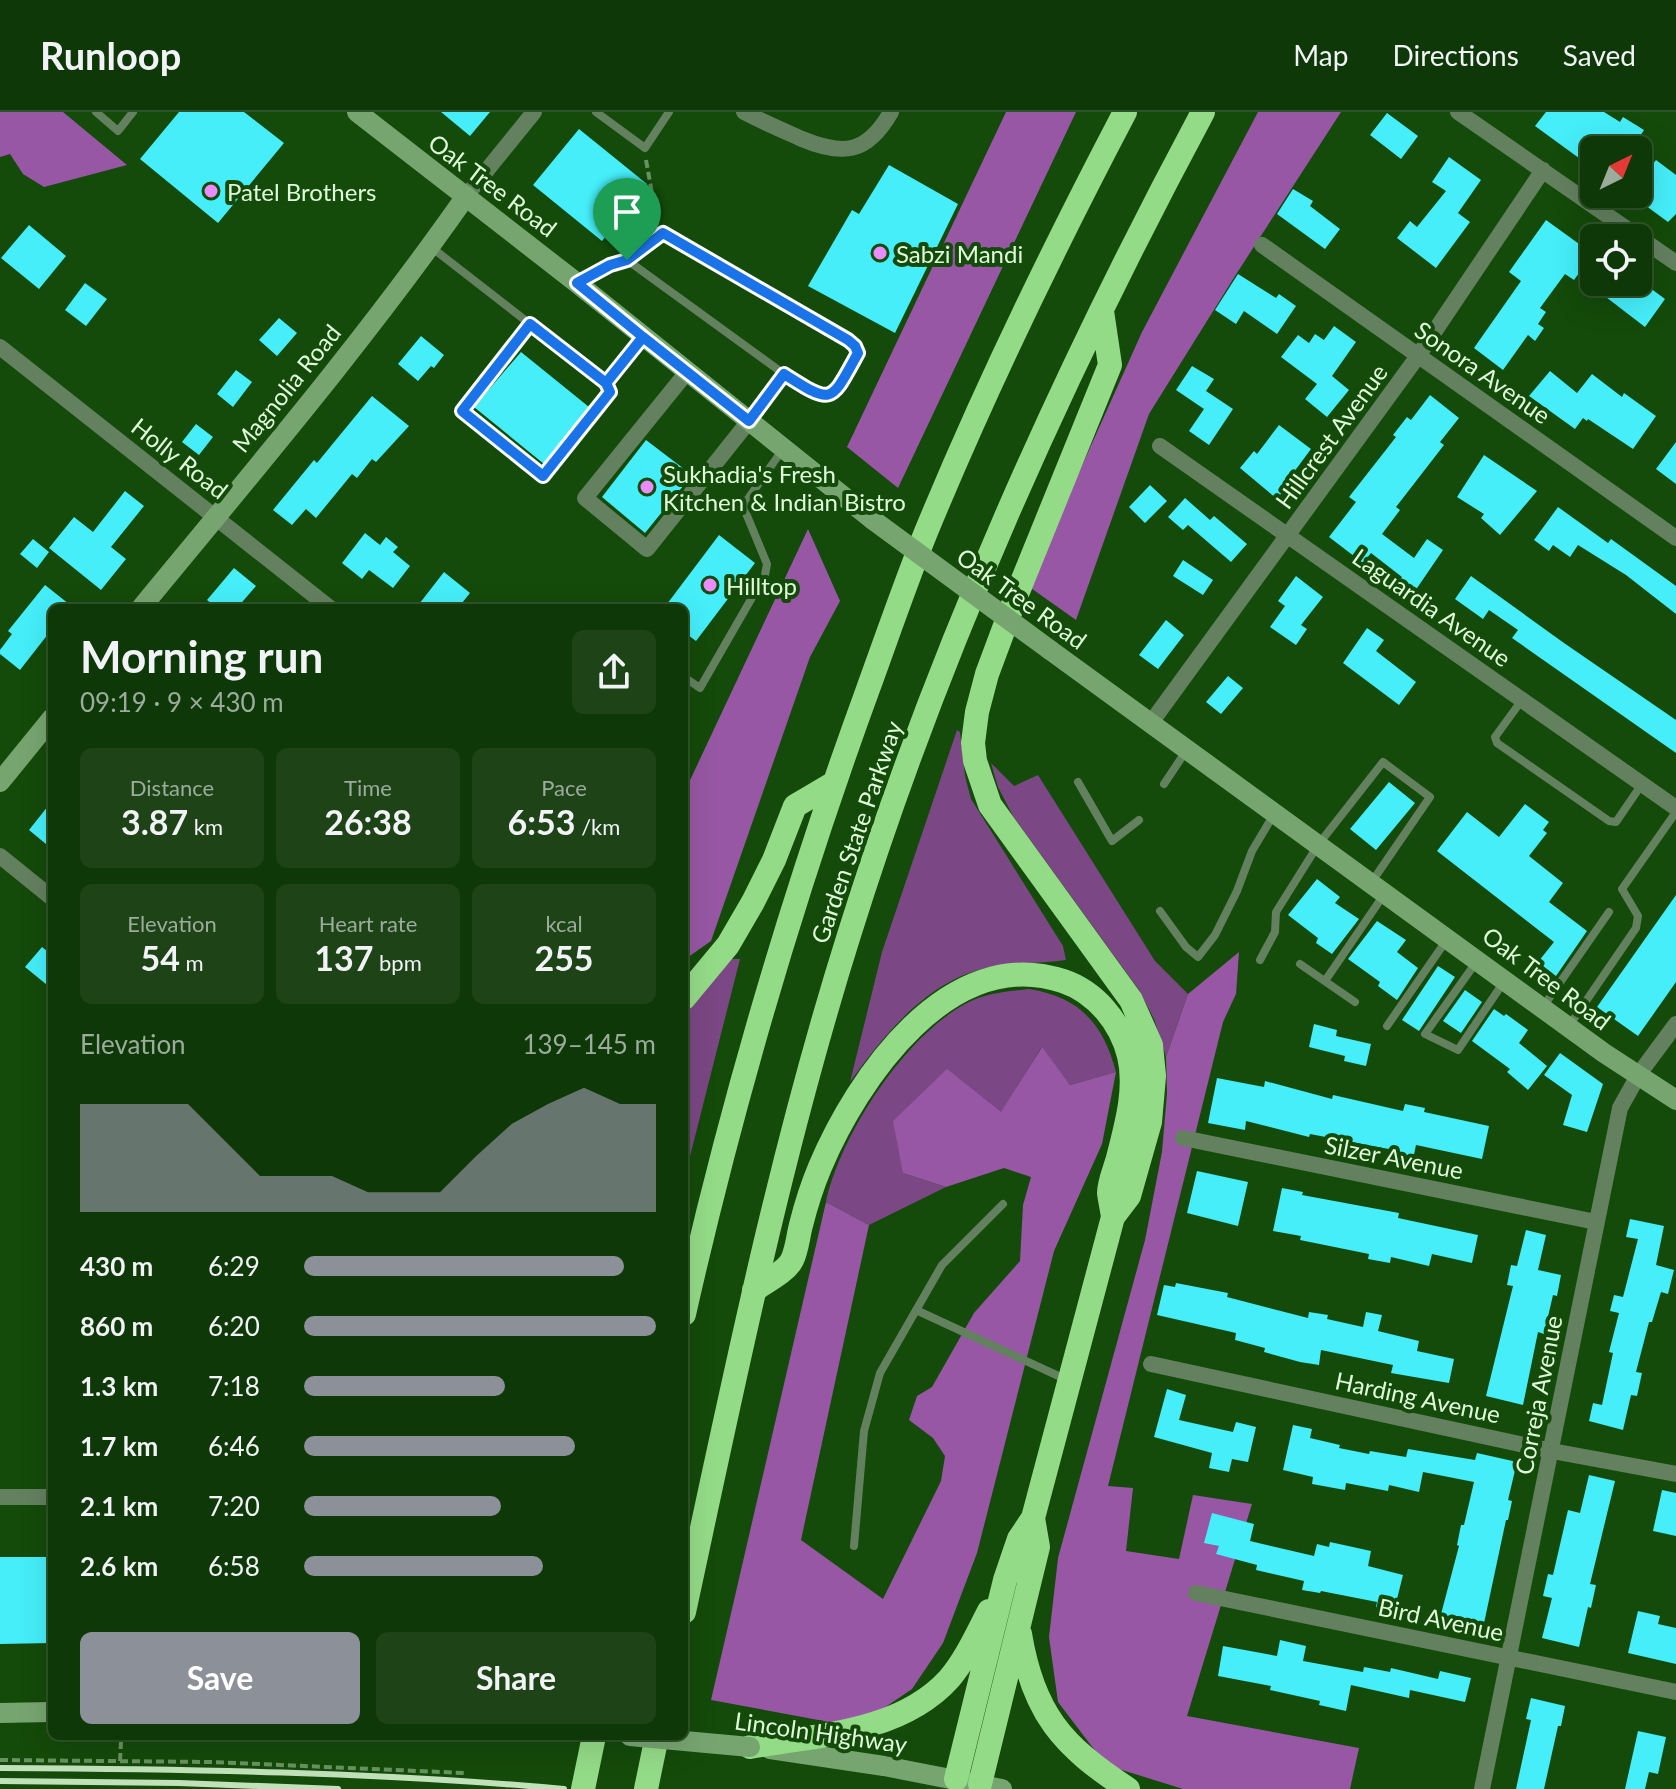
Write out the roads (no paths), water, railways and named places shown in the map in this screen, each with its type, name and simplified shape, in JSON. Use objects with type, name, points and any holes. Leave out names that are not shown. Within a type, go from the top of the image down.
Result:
[{"type":"highway","name":"Garden State Parkway","points":[[688,1298],[738,1095],[785,931],[834,783],[927,530],[1034,293],[1125,112]]},
{"type":"highway","name":"Garden State Parkway","points":[[688,1594],[754,1290],[816,1046],[848,937],[903,775],[943,669],[1012,506],[1102,311],[1203,112]]},
{"type":"highway","points":[[956,1779],[1005,1580],[1019,1539],[1033,1518],[1113,1217],[1129,1196],[1150,1122],[1154,1076],[1151,1045],[1131,1000],[990,805],[979,777],[973,743],[981,693],[999,642],[1110,365],[1102,311]]},
{"type":"highway","points":[[688,993],[728,945],[753,902],[774,860],[795,806],[834,783]]},
{"type":"highway","points":[[754,1290],[791,1263],[821,1165],[850,1108],[881,1061],[916,1023],[941,1004],[969,989],[996,980],[1035,976],[1074,986],[1105,1010],[1120,1031],[1129,1057],[1131,1085],[1109,1191],[1113,1217]]},
{"type":"highway","points":[[991,1787],[1018,1625],[1038,1547],[1033,1518]]},
{"type":"highway","points":[[750,1747],[886,1721],[921,1704],[948,1679],[963,1659],[1005,1580]]},
{"type":"highway","points":[[1018,1625],[1030,1681],[1054,1726],[1088,1761],[1128,1789]]},
{"type":"highway","points":[[583,1789],[593,1740]]},
{"type":"highway","points":[[646,1789],[656,1740]]},
{"type":"street","name":"Oak Tree Road","points":[[357,112],[873,520],[1604,1053],[1676,1100]]},
{"type":"street","points":[[466,196],[534,112]]},
{"type":"street","points":[[744,112],[833,150],[848,150],[862,145],[880,131],[891,112]]},
{"type":"street","points":[[1458,112],[1676,263]]},
{"type":"street","name":"Hillcrest Avenue","points":[[1150,724],[1418,356],[1543,170]]},
{"type":"street","name":"Magnolia Road","points":[[144,604],[431,247],[466,196]]},
{"type":"street","name":"Sonora Avenue","points":[[1262,245],[1676,538]]},
{"type":"street","name":"Holly Road","points":[[0,347],[325,604]]},
{"type":"street","points":[[687,372],[585,498],[647,549],[749,421]]},
{"type":"street","name":"Laguardia Avenue","points":[[1160,446],[1676,810]]},
{"type":"street","points":[[0,782],[48,723]]},
{"type":"street","points":[[0,856],[48,895]]},
{"type":"street","name":"Correja Avenue","points":[[1482,1789],[1620,1108],[1639,1074],[1676,1024]]},
{"type":"street","name":"Silzer Avenue","points":[[1183,1138],[1596,1222]]},
{"type":"street","name":"Harding Avenue","points":[[1151,1364],[1552,1451],[1676,1474]]},
{"type":"street","points":[[0,1497],[48,1497]]},
{"type":"street","name":"Bird Avenue","points":[[1196,1593],[1676,1692]]},
{"type":"street","points":[[0,1713],[48,1712]]},
{"type":"street","name":"Lincoln Highway","points":[[674,1740],[840,1758],[991,1787]]},
{"type":"lane","points":[[96,112],[118,131],[133,112]]},
{"type":"lane","points":[[596,112],[645,148],[670,112]]},
{"type":"lane","points":[[577,283],[610,265],[627,260],[663,233],[848,340],[858,353],[833,393],[818,396],[627,260]]},
{"type":"lane","points":[[431,247],[606,383],[610,392],[543,476],[462,411],[530,324]]},
{"type":"lane","points":[[606,383],[643,337]]},
{"type":"lane","points":[[749,421],[784,374]]},
{"type":"lane","points":[[688,680],[700,688],[765,575],[767,564],[743,506],[783,448]]},
{"type":"lane","points":[[1522,699],[1495,737],[1497,743],[1609,821],[1616,822],[1642,784]]},
{"type":"lane","points":[[1164,784],[1186,750]]},
{"type":"lane","points":[[1260,960],[1275,932],[1276,912],[1318,845],[1383,762],[1430,797],[1325,981]]},
{"type":"lane","points":[[1078,782],[1112,841],[1139,820]]},
{"type":"lane","points":[[1568,1026],[1636,928],[1638,916],[1622,889],[1676,810]]},
{"type":"lane","points":[[1160,911],[1186,947],[1198,957],[1215,935],[1252,851],[1274,813]]},
{"type":"lane","points":[[1543,1008],[1609,912]]},
{"type":"lane","points":[[1387,1026],[1448,937]]},
{"type":"lane","points":[[1478,960],[1425,1034],[1458,1050],[1506,980]]},
{"type":"lane","points":[[1300,964],[1355,1002]]},
{"type":"lane","points":[[854,1546],[864,1431],[880,1373],[942,1265],[1003,1204]]},
{"type":"lane","points":[[916,1310],[1070,1381]]},
{"type":"railway","points":[[0,1768],[282,1772],[564,1789]]},
{"type":"railway","points":[[0,1781],[338,1789]]},
{"type":"place","name":"Patel Brothers","points":[[211,191]]},
{"type":"place","name":"Sabzi Mandi","points":[[880,253]]},
{"type":"place","name":"Sukhadia's Fresh Kitchen & Indian Bistro","points":[[647,487]]},
{"type":"place","name":"Hilltop","points":[[710,585]]}]
